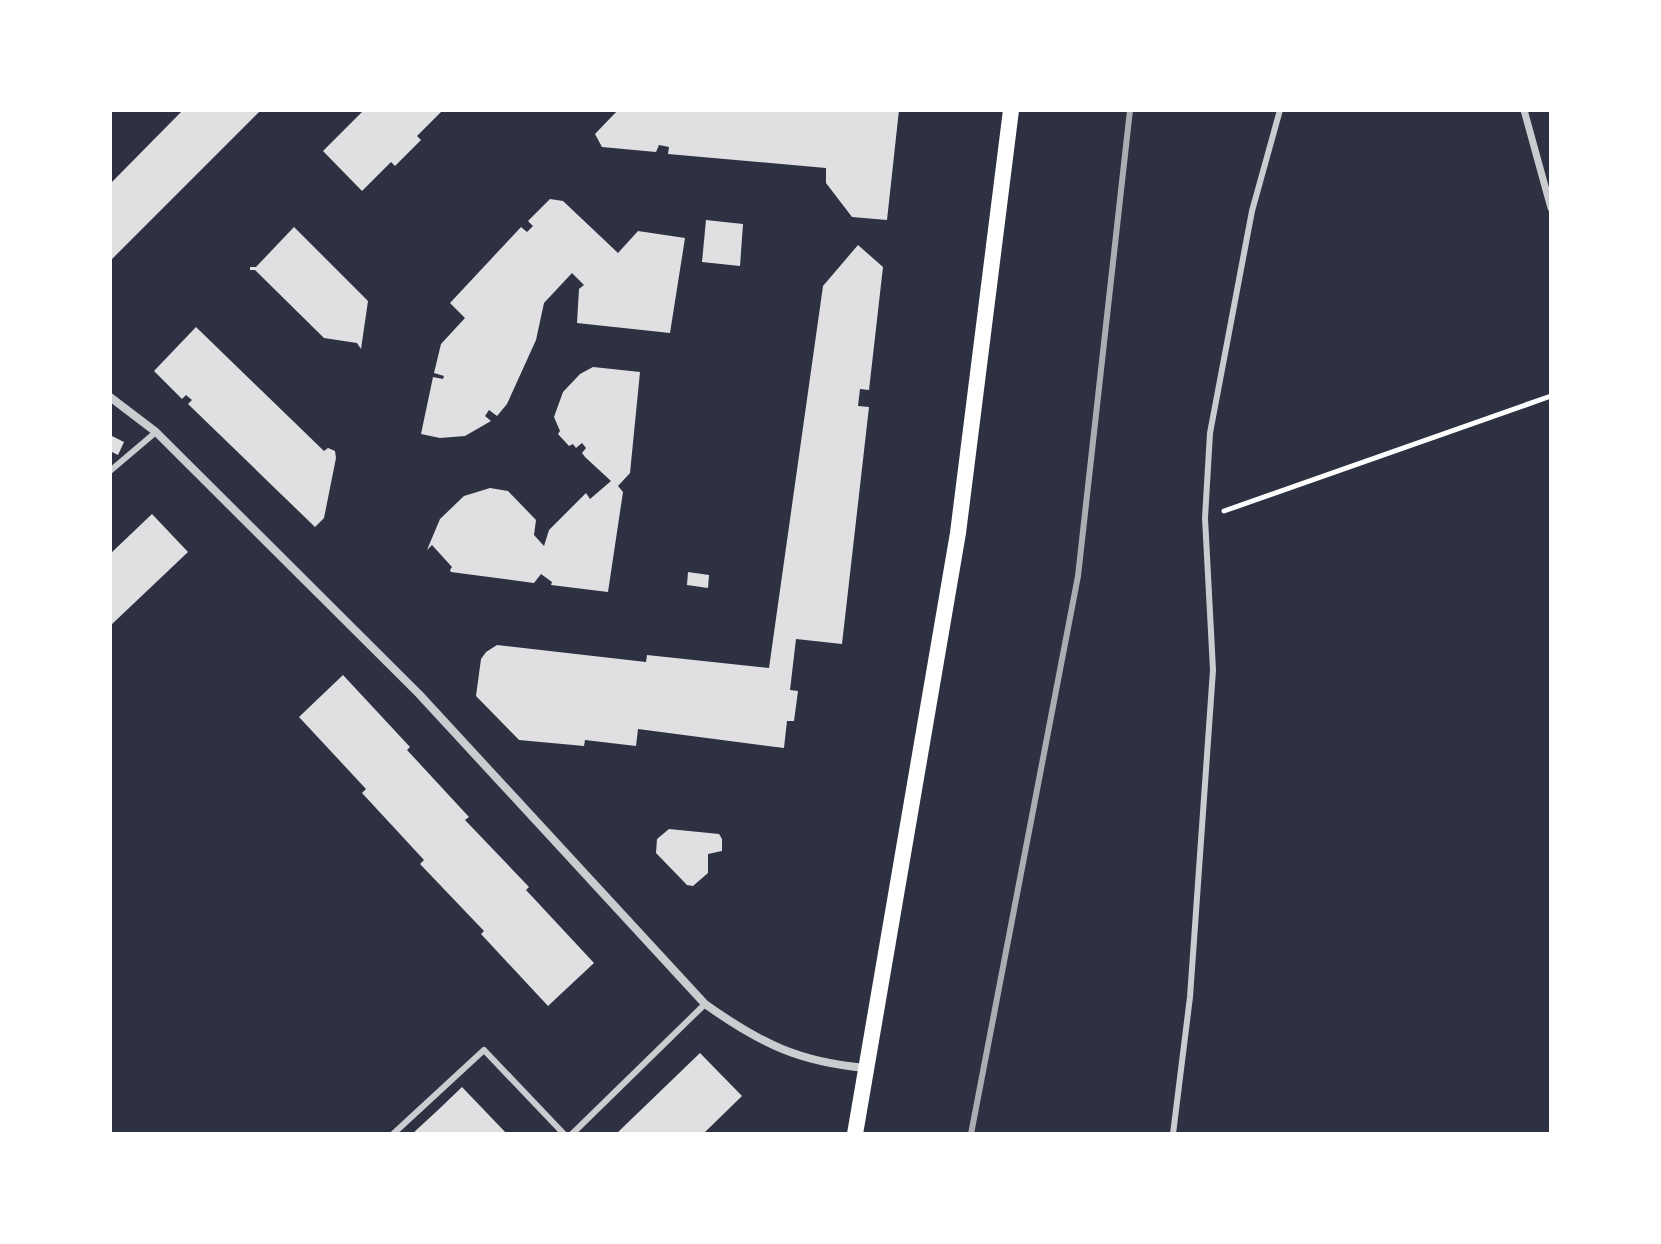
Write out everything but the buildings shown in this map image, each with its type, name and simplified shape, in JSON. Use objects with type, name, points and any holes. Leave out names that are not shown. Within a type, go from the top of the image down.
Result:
[{"type":"main road","points":[[855,1134],[958,533],[1011,110]]},
{"type":"street","points":[[1524,110],[1551,208]]},
{"type":"street","points":[[110,397],[156,432],[419,694],[705,1004],[748,1034],[793,1053],[829,1065],[866,1068]]},
{"type":"lane","points":[[1173,1134],[1190,997],[1213,670],[1205,518],[1210,433],[1252,211],[1280,110]]},
{"type":"lane","points":[[110,471],[156,432]]},
{"type":"lane","points":[[572,1134],[705,1004]]},
{"type":"lane","points":[[393,1134],[484,1050],[564,1134]]},
{"type":"path","points":[[1205,518],[1551,396]]},
{"type":"railway","points":[[971,1134],[1078,576],[1130,110]]}]
